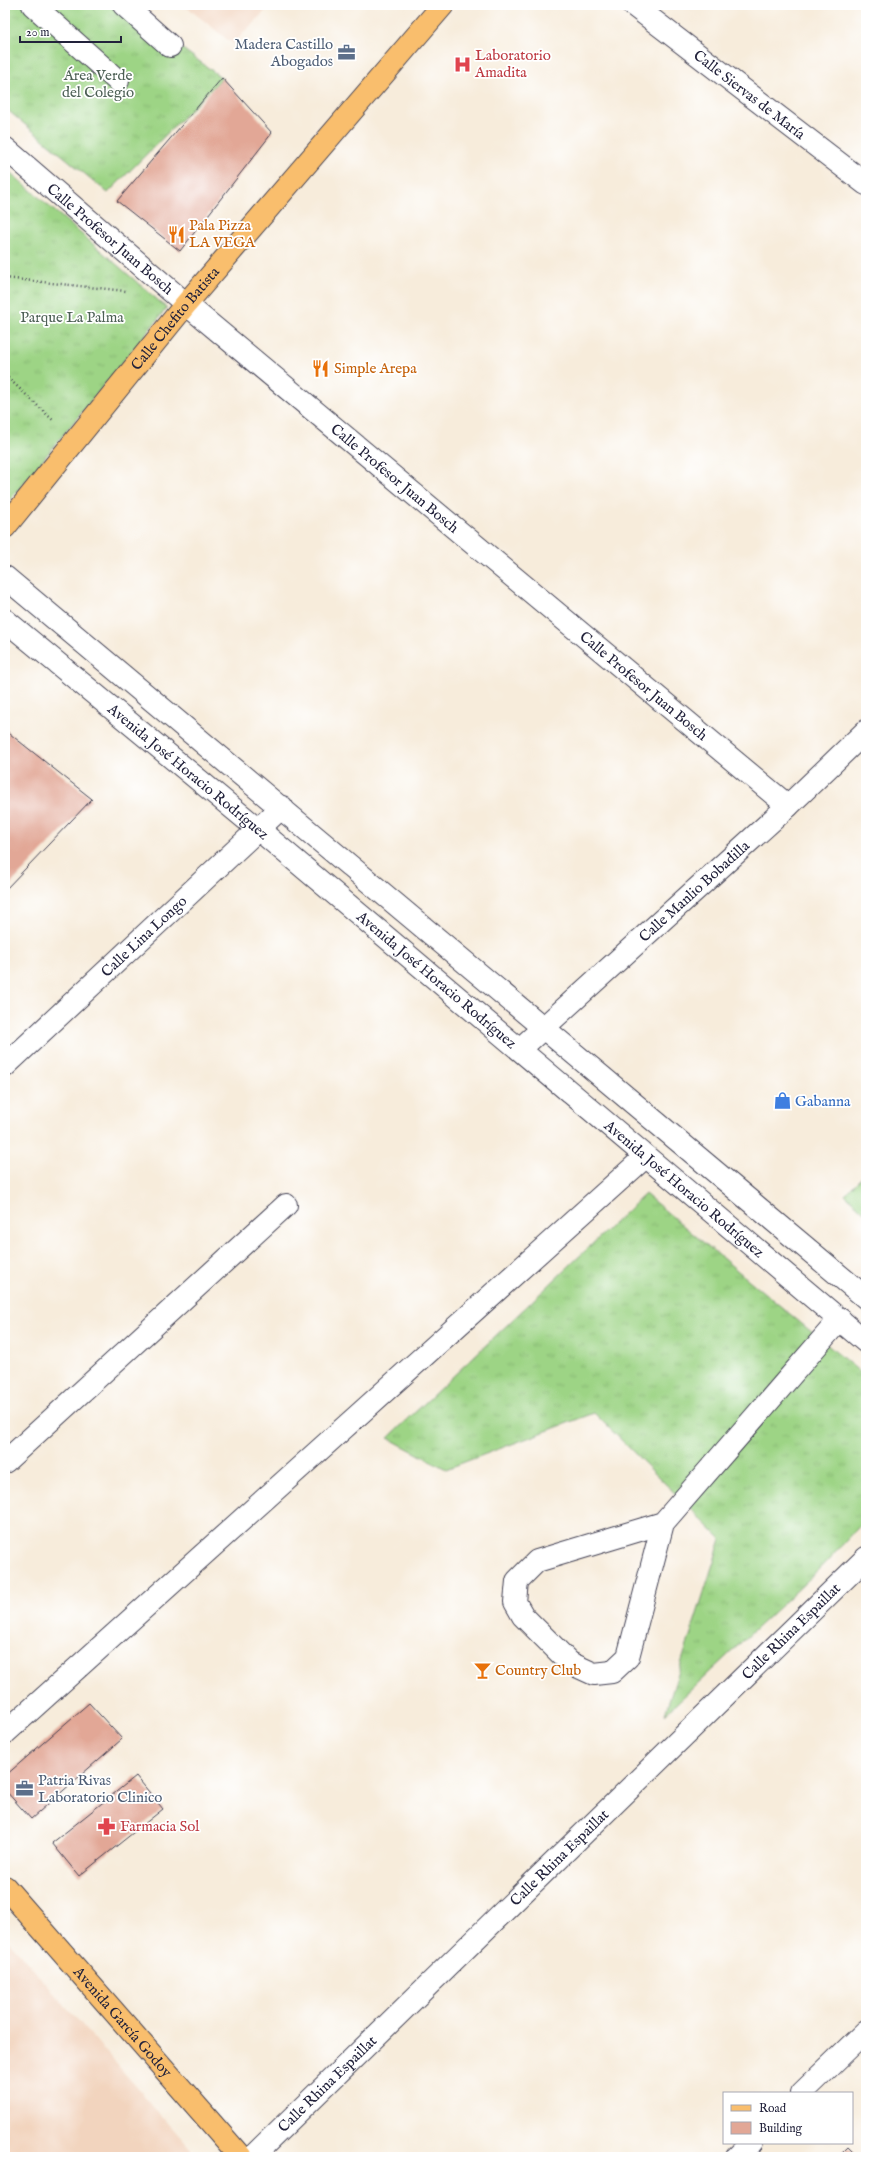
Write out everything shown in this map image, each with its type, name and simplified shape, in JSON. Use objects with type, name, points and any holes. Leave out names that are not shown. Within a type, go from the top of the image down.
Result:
[{"type":"main road","name":"Calle Chefito Batista","points":[[5,527],[186,304],[443,5]]},
{"type":"main road","name":"Avenida García Godoy","points":[[5,1888],[241,2157]]},
{"type":"street","points":[[34,5],[118,81]]},
{"type":"street","points":[[124,5],[170,46]]},
{"type":"street","name":"Calle Siervas de María","points":[[633,5],[866,184]]},
{"type":"street","name":"Calle Profesor Juan Bosch","points":[[5,148],[186,304],[788,806]]},
{"type":"street","points":[[5,577],[282,807],[866,1298]]},
{"type":"street","name":"Avenida José Horacio Rodríguez","points":[[5,620],[258,829],[866,1342]]},
{"type":"street","name":"Calle Manlio Bobadilla","points":[[520,1049],[788,806],[866,731]]},
{"type":"street","name":"Calle Lina Longo","points":[[5,1066],[282,807]]},
{"type":"street","points":[[5,1733],[645,1157]]},
{"type":"street","points":[[5,1462],[286,1204]]},
{"type":"street","points":[[663,1523],[536,1561],[517,1581],[515,1602],[523,1616],[570,1663],[594,1674],[612,1672],[628,1657],[663,1523],[840,1319]]},
{"type":"street","name":"Calle Rhina Espaillat","points":[[252,2157],[866,1558]]},
{"type":"street","points":[[803,2092],[866,2031]]},
{"type":"street","points":[[737,2157],[751,2144]]},
{"type":"path","points":[[5,278],[129,291]]},
{"type":"path","points":[[5,375],[59,426]]},
{"type":"shaded area","points":[[184,5],[271,5],[233,44]]},
{"type":"shaded area","points":[[5,1937],[198,2157],[5,2157]]},
{"type":"green space","name":"Área Verde del Colegio","points":[[5,5],[123,5],[222,78],[108,193],[5,108]]},
{"type":"green space","name":"Parque La Palma","points":[[5,168],[167,308],[5,506]]},
{"type":"green space","points":[[866,1173],[866,1214],[845,1194]]},
{"type":"green space","points":[[645,1194],[866,1377],[866,1519],[823,1566],[665,1714],[721,1539],[594,1413],[446,1469],[388,1438]]},
{"type":"building","points":[[222,78],[272,133],[180,251],[117,201]]},
{"type":"building","points":[[5,730],[92,799],[5,890]]},
{"type":"building","points":[[89,1703],[122,1739],[31,1819],[5,1790],[5,1776]]},
{"type":"building","name":"Farmacia Sol","points":[[136,1776],[163,1809],[79,1876],[52,1843]]},
{"type":"building","points":[[848,2147],[858,2157],[838,2157]]},
{"type":"place","name":"Madera Castillo Abogados","points":[[346,53]]},
{"type":"place","name":"Laboratorio Amadita","points":[[462,64]]},
{"type":"place","name":"Pala Pizza LA VEGA","points":[[176,234]]},
{"type":"place","name":"Simple Arepa","points":[[321,368]]},
{"type":"place","name":"Gabanna","points":[[782,1101]]},
{"type":"place","name":"Country Club","points":[[482,1670]]},
{"type":"place","name":"Patria Rivas Laboratorio Clinico","points":[[25,1789]]},
{"type":"place","name":"Farmacia Sol","points":[[107,1826]]}]
